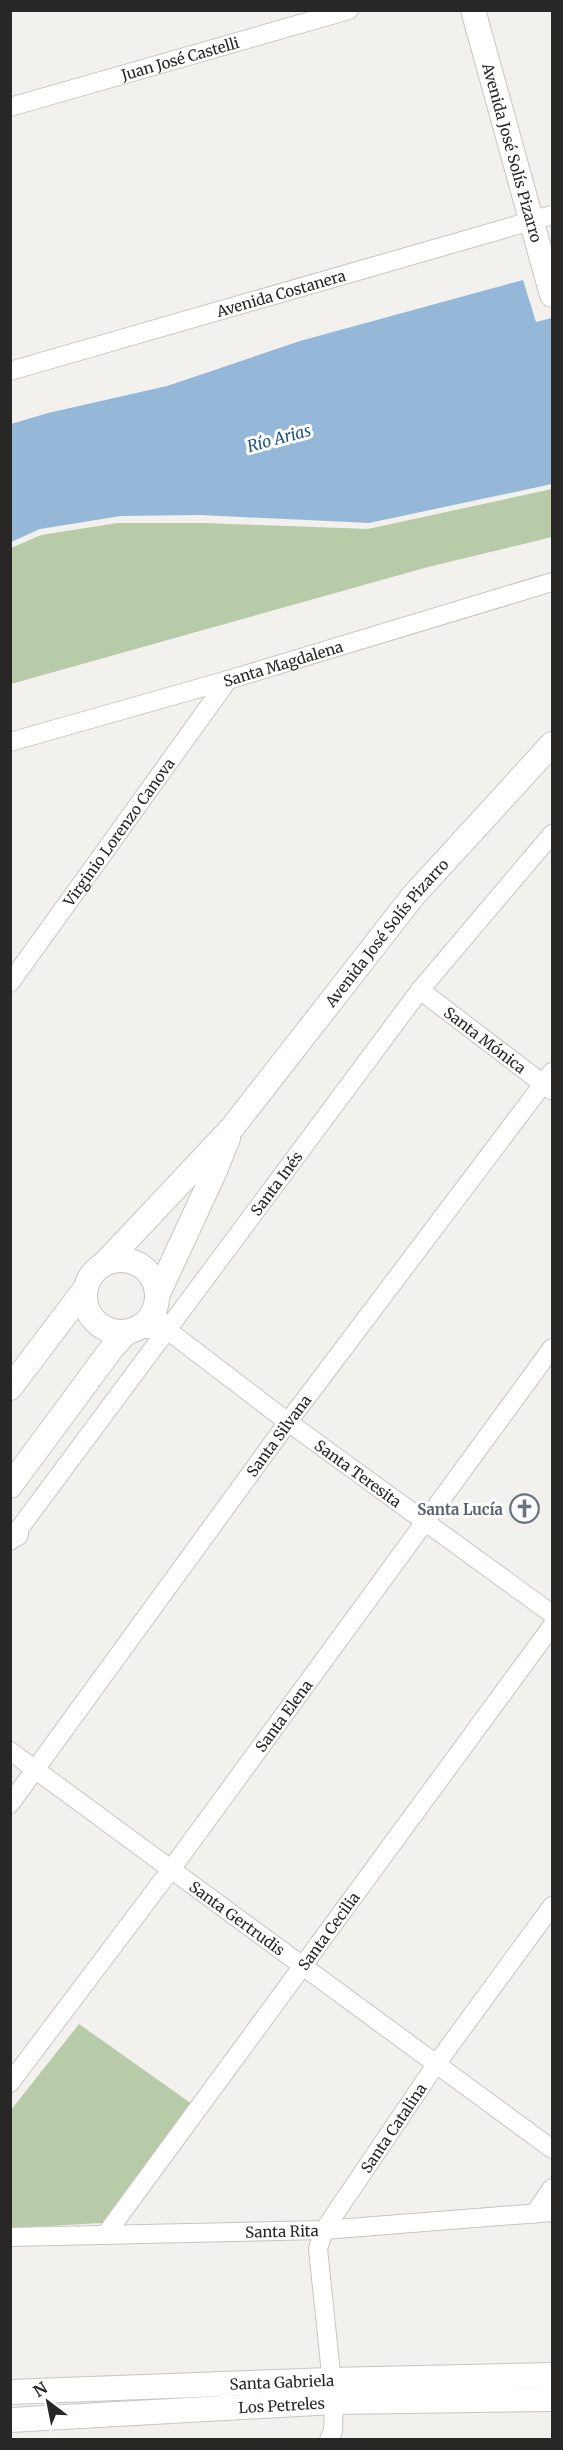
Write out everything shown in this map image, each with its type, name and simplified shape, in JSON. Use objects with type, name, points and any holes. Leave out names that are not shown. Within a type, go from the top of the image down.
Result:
[{"type":"main road","name":"Avenida José Solís Pizarro","points":[[473,10],[542,218],[545,270],[552,295]]},
{"type":"main road","name":"Avenida José Solís Pizarro","points":[[10,1388],[85,1289],[88,1279],[232,1128],[413,896],[552,744]]},
{"type":"main road","name":"Avenida José Solís Pizarro","points":[[10,1486],[111,1348],[159,1312],[232,1128]]},
{"type":"main road","points":[[104,1264],[122,1260],[140,1265],[149,1273],[155,1284],[159,1312]]},
{"type":"main road","points":[[85,1289],[88,1312],[95,1322],[104,1329],[115,1332],[132,1330]]},
{"type":"main road","name":"Santa Gabriela","points":[[10,2392],[332,2391],[552,2374]]},
{"type":"main road","name":"Los Petreles","points":[[10,2420],[332,2391],[552,2399]]},
{"type":"street","name":"Juan José Castelli","points":[[10,107],[349,10]]},
{"type":"street","name":"Avenida Costanera","points":[[10,371],[542,218]]},
{"type":"street","name":"Santa Magdalena","points":[[10,742],[228,680],[552,582]]},
{"type":"street","name":"Virginio Lorenzo Canova","points":[[10,983],[228,680]]},
{"type":"street","name":"Santa Inés","points":[[12,1537],[159,1312],[420,990],[552,834]]},
{"type":"street","name":"Santa Mónica","points":[[420,990],[549,1082]]},
{"type":"street","name":"Santa Silvana","points":[[10,1804],[288,1422],[549,1082]]},
{"type":"street","name":"Santa Teresita","points":[[159,1312],[288,1422],[552,1614]]},
{"type":"street","name":"Santa Elena","points":[[10,2083],[172,1868],[552,1348]]},
{"type":"street","name":"Santa Cecilia","points":[[106,2234],[552,1626]]},
{"type":"street","name":"Santa Gertrudis","points":[[10,1751],[552,2149]]},
{"type":"street","name":"Santa Catalina","points":[[329,2439],[333,2431],[332,2391],[318,2250],[324,2230],[437,2063],[552,1906]]},
{"type":"street","points":[[534,2214],[552,2188]]},
{"type":"street","name":"Santa Rita","points":[[10,2237],[324,2230],[552,2212]]},
{"type":"green space","points":[[552,489],[552,537],[428,567],[11,684],[11,548],[41,535],[118,523],[204,523],[368,529]]},
{"type":"green space","points":[[79,2024],[192,2104],[103,2223],[11,2228],[11,2110]]},
{"type":"water","name":"Río Arias","points":[[523,280],[536,322],[552,318],[552,484],[369,523],[200,515],[121,516],[40,529],[11,542],[11,424],[48,413],[167,386],[300,341]]},
{"type":"place","name":"Santa Lucía","points":[[524,1509]]}]
